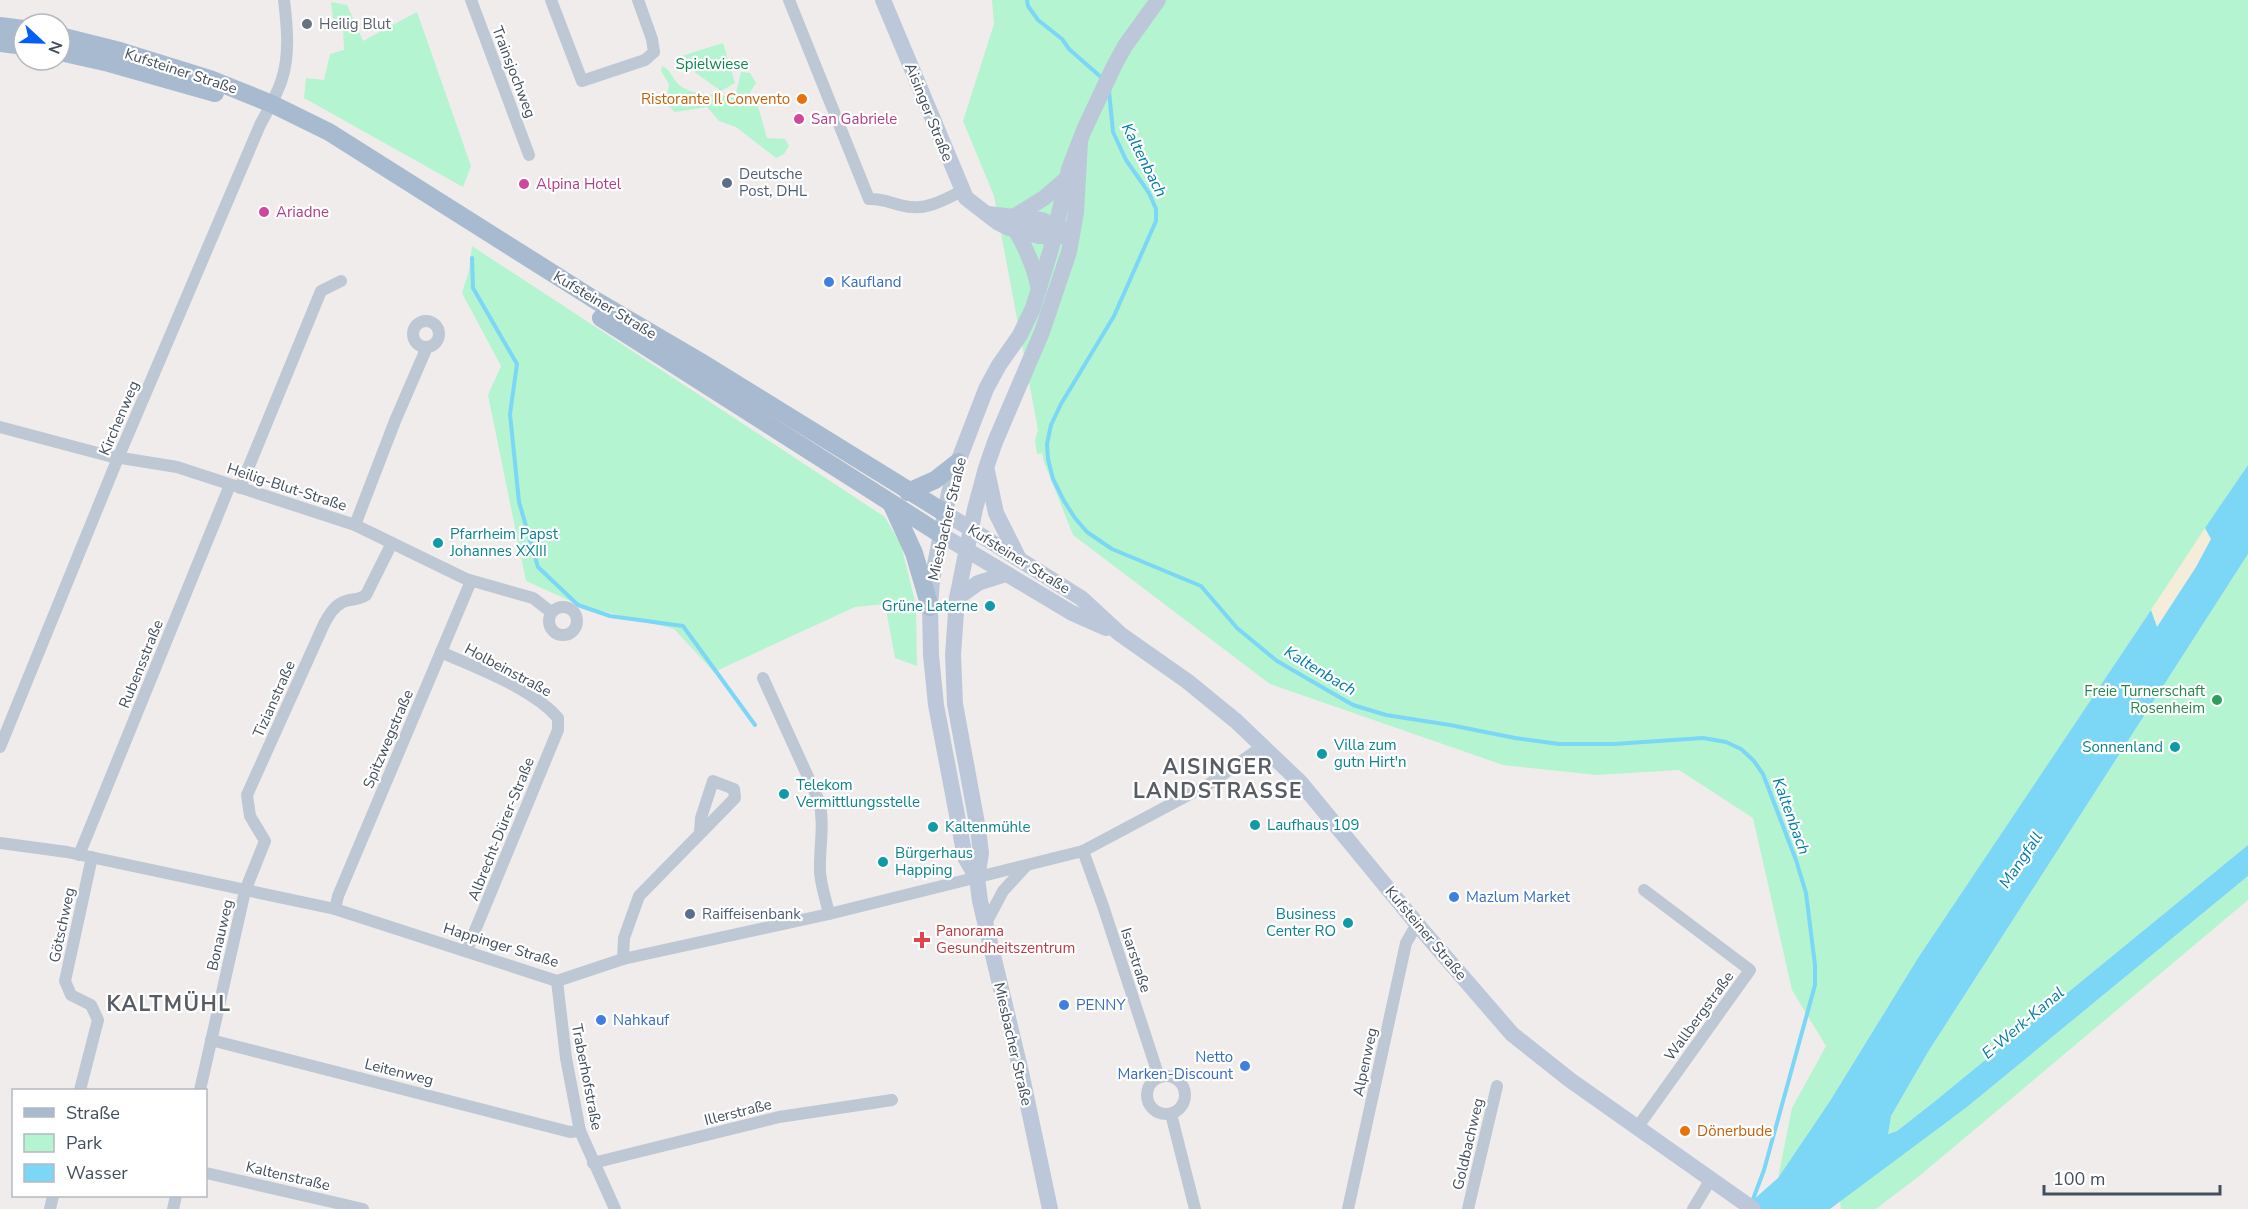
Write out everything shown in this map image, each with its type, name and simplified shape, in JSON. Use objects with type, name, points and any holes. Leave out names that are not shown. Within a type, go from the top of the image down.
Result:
[{"type":"main road","name":"Aisinger Straße","points":[[883,0],[962,191],[971,203],[988,214],[1015,223],[1042,220],[1055,231],[1072,235]]},
{"type":"main road","name":"Miesbacher Straße","points":[[977,878],[965,857],[936,705],[931,655],[930,607],[940,534],[958,462],[987,389],[999,365],[1020,335],[1039,291],[1073,156],[1114,66],[1125,46],[1158,0]]},
{"type":"main road","name":"Kufsteiner Straße","points":[[72,39],[165,64],[210,79],[269,109],[345,155],[940,534],[1072,613],[1120,634]]},
{"type":"main road","name":"Kufsteiner Straße","points":[[72,55],[204,89],[269,109],[329,132],[595,300],[718,373],[1081,598],[1120,634],[1211,700],[1301,783],[1417,924],[1512,1034],[1570,1080],[1753,1209]]},
{"type":"main road","name":"Miesbacher Straße","points":[[1050,1209],[1021,1072],[985,925],[977,878],[981,853],[980,837],[955,704],[953,655],[957,598],[970,528],[986,468],[1050,310],[1072,235],[1076,212],[1080,141]]},
{"type":"main road","points":[[1039,291],[1032,264],[1015,223],[1066,179]]},
{"type":"main road","points":[[908,492],[935,480],[958,462]]},
{"type":"main road","points":[[986,468],[996,513],[1020,560]]},
{"type":"main road","points":[[891,503],[914,553],[930,607]]},
{"type":"main road","points":[[957,598],[978,583],[1006,574]]},
{"type":"street","name":"Kirchenweg","points":[[0,747],[118,458],[286,67],[284,0]]},
{"type":"street","name":"Trainsjochweg","points":[[471,0],[530,155]]},
{"type":"street","points":[[551,0],[582,81],[645,60],[654,52],[652,39],[638,0]]},
{"type":"street","points":[[789,0],[869,199],[882,198],[913,208],[927,206],[962,191]]},
{"type":"street","name":"Rubensstraße","points":[[86,856],[235,487],[321,291],[341,281]]},
{"type":"street","points":[[355,525],[395,421],[427,347]]},
{"type":"street","name":"Heilig-Blut-Straße","points":[[0,427],[118,458],[177,467],[355,525],[471,581],[534,598],[551,612]]},
{"type":"street","name":"Tizianstraße","points":[[245,891],[264,840],[250,816],[247,795],[324,624],[333,609],[344,601],[360,599],[366,595],[392,543]]},
{"type":"street","name":"Spitzwegstraße","points":[[335,909],[338,896],[471,581]]},
{"type":"street","name":"Holbeinstraße","points":[[441,652],[519,689],[549,707],[558,718]]},
{"type":"street","points":[[763,678],[819,801],[823,816],[820,876],[829,914]]},
{"type":"street","name":"Albrecht-Dürer-Straße","points":[[467,950],[558,730],[558,718]]},
{"type":"street","name":"Happinger Straße","points":[[0,843],[86,856],[335,909],[557,981],[623,959],[829,914],[1083,851],[1209,784],[1263,746]]},
{"type":"street","points":[[623,959],[624,938],[639,896],[700,832]]},
{"type":"street","name":"Isarstraße","points":[[1083,851],[1104,906],[1159,1077]]},
{"type":"street","name":"Götschweg","points":[[80,1089],[98,1020],[91,1005],[71,995],[65,981],[86,856]]},
{"type":"street","points":[[985,925],[1003,891],[1027,866]]},
{"type":"street","name":"Wallbergstraße","points":[[1637,1128],[1750,970],[1644,890]]},
{"type":"street","name":"Bonauweg","points":[[200,1089],[245,891]]},
{"type":"street","name":"Alpenweg","points":[[1348,1209],[1406,943],[1417,924]]},
{"type":"street","name":"Traberhofstraße","points":[[557,981],[566,1058],[580,1131],[615,1209]]},
{"type":"street","name":"Leitenweg","points":[[211,1040],[558,1129],[580,1131]]},
{"type":"street","points":[[1159,1077],[1172,1077],[1181,1084],[1184,1090],[1185,1096],[1181,1107],[1171,1114],[1158,1113],[1149,1104],[1147,1092],[1159,1077]]},
{"type":"street","name":"Goldbachweg","points":[[1468,1209],[1497,1086]]},
{"type":"street","name":"Illerstraße","points":[[593,1163],[779,1117],[892,1100]]},
{"type":"street","points":[[1171,1114],[1195,1209]]},
{"type":"street","name":"Kaltenstraße","points":[[207,1173],[363,1209]]},
{"type":"street","points":[[1693,1209],[1711,1179]]},
{"type":"green space","points":[[992,0],[2248,0],[2248,465],[1918,958],[1830,1101],[1778,1178],[1792,1108],[1826,1046],[1792,990],[1753,818],[1679,770],[1596,775],[1503,765],[1270,684],[1073,535],[1042,453],[1037,454],[1035,440],[1038,430],[994,196],[963,121],[994,24]]},
{"type":"green space","points":[[331,2],[347,5],[363,41],[417,12],[471,166],[463,187],[304,98],[306,78],[324,80],[330,54],[344,50],[343,28],[334,27]]},
{"type":"green space","name":"Spielwiese","points":[[723,43],[735,83],[721,91],[675,58]]},
{"type":"green space","points":[[662,66],[668,70],[679,85],[688,90],[735,98],[741,72],[750,73],[756,83],[749,94],[756,99],[767,138],[785,139],[789,146],[784,154],[776,158],[736,127],[719,121],[707,107],[675,112],[666,104],[669,84],[661,71]]},
{"type":"green space","points":[[472,246],[885,517],[901,545],[916,605],[917,666],[895,658],[885,604],[855,607],[714,672],[674,629],[579,605],[526,581],[488,395],[501,366],[462,293],[469,271]]},
{"type":"green space","points":[[2248,554],[2248,845],[1934,1102],[1897,1131],[1887,1134],[1891,1116],[1928,1052]]},
{"type":"green space","points":[[2248,876],[2248,900],[1918,1177],[1876,1209],[1841,1209],[1840,1200],[1967,1107]]},
{"type":"sand","points":[[2205,528],[2211,539],[2196,567],[2156,627],[2151,610]]},
{"type":"water","name":"Mangfall","points":[[2248,465],[2248,554],[1928,1052],[1891,1116],[1888,1134],[1897,1131],[1934,1102],[2248,845],[2248,876],[1967,1107],[1830,1209],[1743,1209],[1778,1178],[1830,1101],[1918,958],[2151,610],[2157,627],[2196,567],[2211,539],[2205,528]]},
{"type":"waterway","name":"Kaltenbach","points":[[1027,0],[1028,6],[1038,20],[1062,39],[1069,49],[1102,78]]},
{"type":"waterway","name":"Kaltenbach","points":[[1109,91],[1113,132],[1126,160],[1149,193],[1156,209],[1156,221],[1114,316],[1061,404],[1051,425],[1047,444],[1048,459],[1053,479],[1064,501],[1087,532],[1112,549],[1201,586],[1237,628],[1277,661],[1353,705],[1386,715],[1559,744],[1614,744],[1703,738],[1726,742],[1741,749],[1754,761],[1763,774],[1796,860],[1806,893],[1815,965],[1815,985],[1764,1170],[1752,1202]]},
{"type":"waterway","points":[[472,258],[473,288],[517,364],[510,414],[519,502],[538,567],[578,605],[610,616],[683,626],[755,725]]},
{"type":"place","name":"Heilig Blut","points":[[307,24]]},
{"type":"place","name":"Ristorante Il Convento","points":[[802,99]]},
{"type":"place","name":"San Gabriele","points":[[799,119]]},
{"type":"place","name":"Deutsche Post, DHL","points":[[727,183]]},
{"type":"place","name":"Alpina Hotel","points":[[524,184]]},
{"type":"place","name":"Ariadne","points":[[264,212]]},
{"type":"place","name":"Kaufland","points":[[829,282]]},
{"type":"place","name":"Pfarrheim Papst Johannes XXIII","points":[[438,543]]},
{"type":"place","name":"Grüne Laterne","points":[[990,606]]},
{"type":"place","name":"Freie Turnerschaft Rosenheim","points":[[2217,700]]},
{"type":"place","name":"Sonnenland","points":[[2175,747]]},
{"type":"place","name":"Villa zum gutn Hirt'n","points":[[1322,754]]},
{"type":"place","name":"Telekom Vermittlungsstelle","points":[[784,794]]},
{"type":"place","name":"Laufhaus 109","points":[[1255,825]]},
{"type":"place","name":"Kaltenmühle","points":[[933,827]]},
{"type":"place","name":"Bürgerhaus Happing","points":[[883,862]]},
{"type":"place","name":"Mazlum Market","points":[[1454,897]]},
{"type":"place","name":"Raiffeisenbank","points":[[690,914]]},
{"type":"place","name":"Business Center RO","points":[[1348,923]]},
{"type":"place","name":"Panorama Gesundheitszentrum","points":[[922,940]]},
{"type":"place","name":"PENNY","points":[[1064,1005]]},
{"type":"place","name":"Nahkauf","points":[[601,1020]]},
{"type":"place","name":"Netto Marken-Discount","points":[[1245,1066]]},
{"type":"place","name":"Dönerbude","points":[[1685,1131]]},
{"type":"district","name":"AISINGER LANDSTRASSE","points":[[1218,779]]},
{"type":"district","name":"KALTMÜHL","points":[[169,1004]]},
{"type":"water label","name":"E-Werk-Kanal","points":[[2023,1023]]}]
